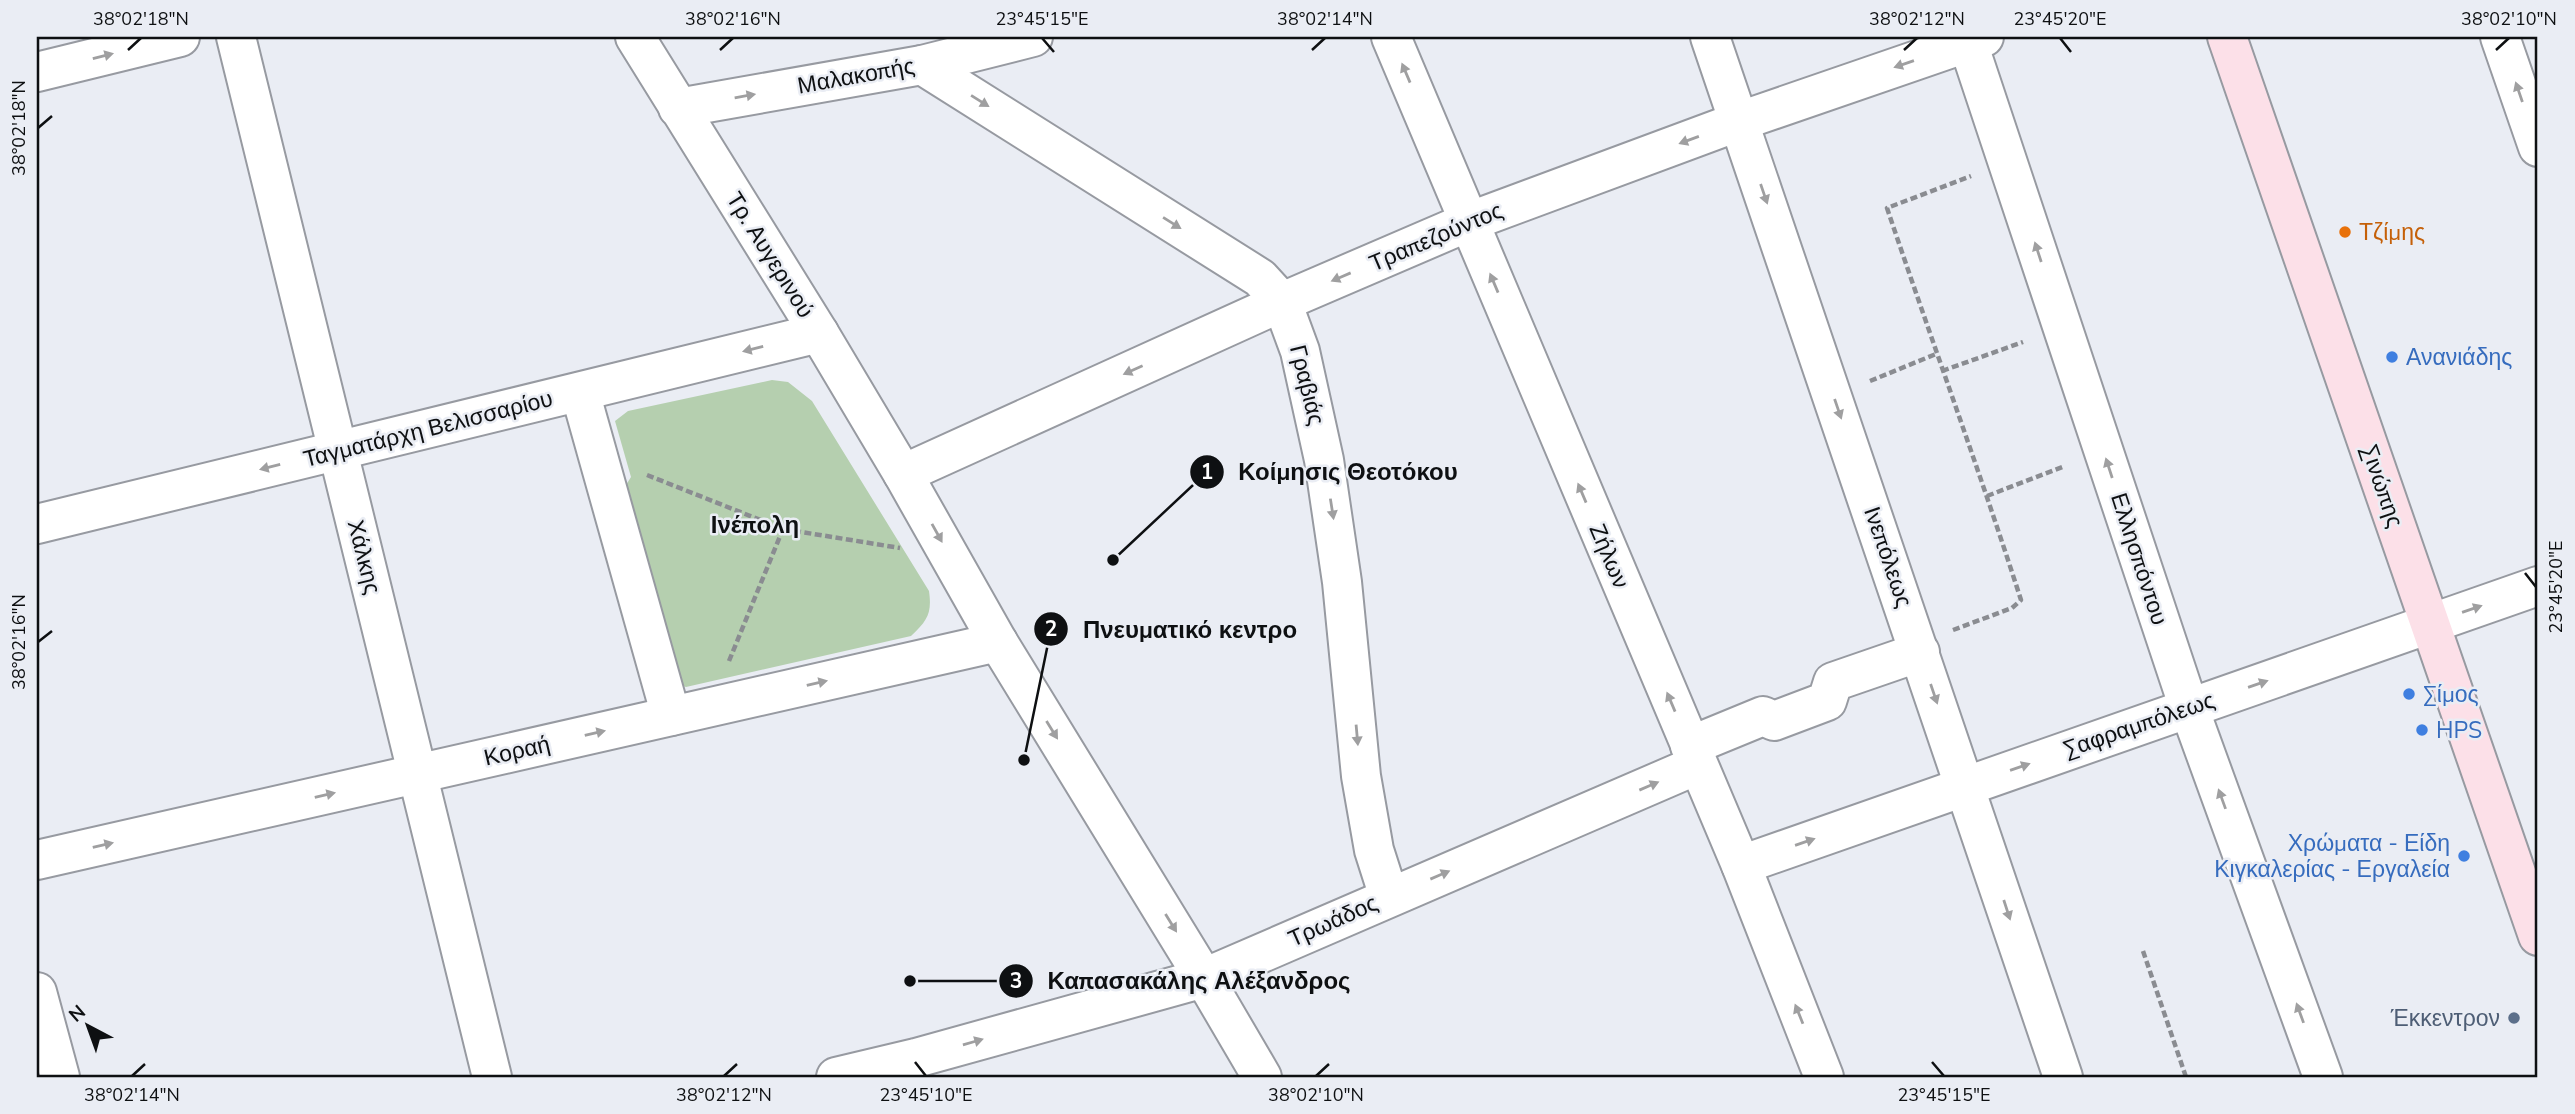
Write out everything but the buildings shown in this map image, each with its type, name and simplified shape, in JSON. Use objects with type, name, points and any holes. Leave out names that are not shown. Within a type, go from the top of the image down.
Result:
[{"type":"street","points":[[37,72],[180,37]]},
{"type":"street","name":"Χάλκης","points":[[236,37],[492,1077]]},
{"type":"street","name":"Τρ. Αυγερινού","points":[[635,37],[819,333],[998,642],[1262,1077]]},
{"type":"street","name":"Μαλακοπής","points":[[678,108],[922,65],[1033,37]]},
{"type":"street","name":"Ζήλων","points":[[1391,37],[1741,865],[1825,1077]]},
{"type":"street","name":"Ινεπόλεως","points":[[1710,37],[2063,1077]]},
{"type":"street","name":"Σινώπης","points":[[2227,37],[2538,936]]},
{"type":"street","points":[[2500,37],[2538,148]]},
{"type":"street","name":"Τραπεζούντος","points":[[903,474],[1282,302],[1468,222],[1973,38]]},
{"type":"street","name":"Ελλησπόντου","points":[[1973,38],[2008,162],[2189,708],[2323,1077]]},
{"type":"street","name":"Γραβιάς","points":[[922,65],[1260,278],[1282,302],[1300,351],[1324,460],[1342,582],[1361,776],[1374,850],[1389,897]]},
{"type":"street","name":"Ταγματάρχη Βελισσαρίου","points":[[37,524],[819,333]]},
{"type":"street","points":[[580,392],[671,716]]},
{"type":"street","name":"Σαφραμπόλεως","points":[[1741,865],[2538,586]]},
{"type":"street","name":"Κοραή","points":[[37,860],[998,642]]},
{"type":"street","name":"Τρωάδος","points":[[836,1077],[918,1068],[1204,978],[1389,897],[1693,756],[1763,716],[1774,721],[1827,701],[1833,682],[1918,648]]},
{"type":"street","points":[[37,992],[60,1077]]},
{"type":"path","points":[[1918,648],[2012,608],[2021,600],[1887,208],[2008,162]]},
{"type":"path","points":[[1942,371],[2063,328]]},
{"type":"path","points":[[1833,396],[1936,354]]},
{"type":"path","points":[[1987,496],[2104,452]]},
{"type":"path","points":[[597,456],[783,529],[886,547],[946,550]]},
{"type":"path","points":[[710,707],[783,529]]},
{"type":"path","points":[[2143,951],[2186,1077]]},
{"type":"green space","points":[[772,380],[788,382],[812,401],[929,591],[929,611],[925,621],[911,636],[686,687],[669,681],[621,493],[631,477],[615,421],[628,411]]},
{"type":"place","name":"Τζίμης","points":[[2345,232]]},
{"type":"place","name":"Ανανιάδης","points":[[2392,357]]},
{"type":"place","name":"Κοίμησις Θεοτόκου","points":[[1113,560]]},
{"type":"place","name":"Σίμος","points":[[2409,694]]},
{"type":"place","name":"HPS","points":[[2422,730]]},
{"type":"place","name":"Πνευματικό κεντρο","points":[[1024,760]]},
{"type":"place","name":"Χρώματα - Είδη Κιγκαλερίας - Εργαλεία","points":[[2464,856]]},
{"type":"place","name":"Καπασακάλης Αλέξανδρος","points":[[910,981]]},
{"type":"place","name":"Έκκεντρον","points":[[2514,1018]]},
{"type":"district","name":"Ινέπολη","points":[[755,525]]}]
